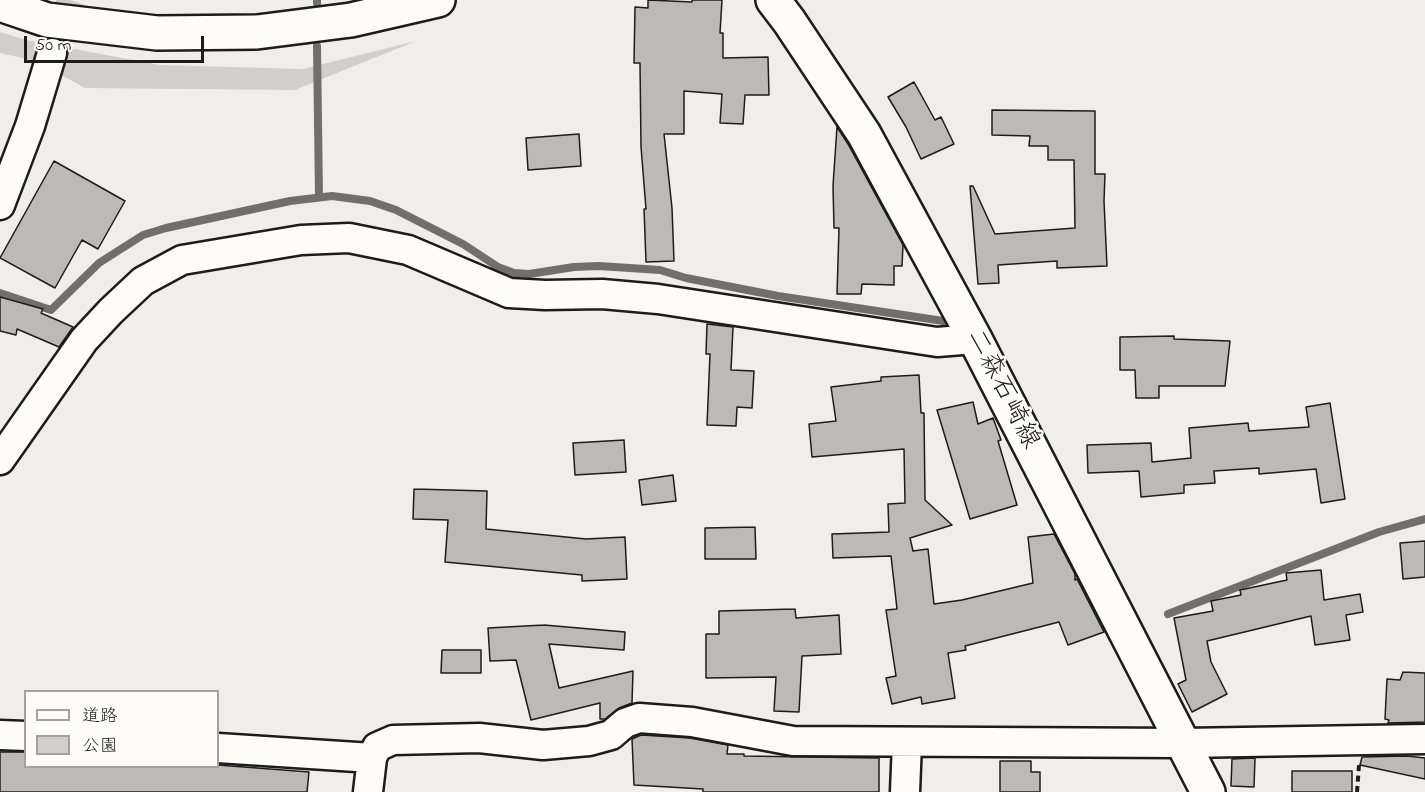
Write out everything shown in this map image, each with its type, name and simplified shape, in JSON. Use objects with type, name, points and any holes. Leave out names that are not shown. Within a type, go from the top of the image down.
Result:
[{"type":"main road","points":[[0,4],[47,20],[168,33],[257,32],[351,20],[438,0]]},
{"type":"main road","name":"二森石崎線","points":[[773,0],[864,134],[975,339],[1208,792]]},
{"type":"street","points":[[0,205],[30,126],[52,53]]},
{"type":"street","points":[[0,460],[84,340],[143,281],[182,260],[301,240],[349,238],[408,250],[508,293],[545,296],[602,294],[658,299],[937,342],[975,339]]},
{"type":"street","points":[[369,792],[372,758],[377,747],[393,740],[479,738],[543,745],[589,741],[611,735],[625,723],[639,718],[692,722],[793,741],[1183,743],[1425,739]]},
{"type":"street","points":[[0,735],[24,736]]},
{"type":"street","points":[[905,792],[906,742]]},
{"type":"street","points":[[219,748],[372,758]]},
{"type":"green space","points":[[0,32],[26,40],[160,65],[303,69],[416,41],[295,90],[85,88],[36,61],[0,53]]},
{"type":"building","points":[[648,0],[692,2],[692,0],[722,0],[720,33],[723,33],[723,58],[768,57],[769,95],[745,95],[743,124],[720,123],[722,94],[684,91],[684,134],[664,134],[672,208],[674,261],[646,262],[640,63],[634,63],[635,7],[648,8]]},
{"type":"building","points":[[914,82],[935,120],[941,117],[954,144],[921,159],[888,97]]},
{"type":"building","points":[[992,110],[1095,111],[1095,174],[1105,174],[1107,266],[1057,268],[1057,261],[998,265],[999,283],[978,284],[970,186],[973,186],[995,234],[1075,228],[1074,160],[1048,160],[1048,146],[1029,146],[1030,136],[992,135]]},
{"type":"building","points":[[837,127],[903,245],[902,266],[894,266],[894,285],[862,284],[861,294],[837,294],[839,228],[834,228],[833,186]]},
{"type":"building","points":[[579,134],[581,166],[528,170],[526,138]]},
{"type":"building","points":[[54,161],[125,201],[98,249],[82,240],[55,288],[0,258]]},
{"type":"building","points":[[0,297],[43,309],[41,313],[73,327],[59,347],[17,329],[16,335],[0,331]]},
{"type":"building","points":[[707,324],[733,327],[731,370],[754,371],[752,408],[737,407],[736,426],[707,425],[710,354],[706,354]]},
{"type":"building","points":[[1174,336],[1174,339],[1230,341],[1225,386],[1159,386],[1159,398],[1136,398],[1135,370],[1120,370],[1120,337]]},
{"type":"building","points":[[919,375],[921,413],[924,413],[925,500],[952,525],[910,538],[913,551],[928,549],[934,604],[962,600],[1033,583],[1028,537],[1054,534],[1075,574],[1075,580],[1077,579],[1104,632],[1068,645],[1059,622],[965,646],[966,650],[948,653],[955,698],[922,704],[921,697],[892,704],[886,678],[896,676],[886,610],[897,609],[891,556],[833,558],[832,534],[889,532],[888,504],[905,503],[904,449],[812,457],[809,424],[836,421],[831,387],[881,381],[881,377]]},
{"type":"building","points":[[973,402],[978,424],[993,418],[1001,440],[998,441],[1017,505],[970,519],[937,410]]},
{"type":"building","points":[[1330,403],[1345,499],[1321,503],[1316,469],[1259,474],[1259,468],[1214,471],[1215,483],[1184,485],[1184,493],[1141,497],[1139,471],[1088,473],[1087,445],[1151,443],[1152,462],[1191,458],[1189,428],[1248,423],[1249,431],[1309,427],[1306,407]]},
{"type":"building","points":[[624,440],[626,472],[575,475],[573,443]]},
{"type":"building","points":[[673,475],[676,501],[642,505],[639,480]]},
{"type":"building","points":[[414,489],[487,491],[486,529],[586,539],[625,537],[627,579],[582,581],[582,575],[445,562],[448,520],[413,519]]},
{"type":"building","points":[[755,527],[756,559],[705,559],[705,528]]},
{"type":"building","points":[[1425,541],[1425,577],[1403,579],[1400,543]]},
{"type":"building","points":[[1321,570],[1324,600],[1360,594],[1363,612],[1346,615],[1350,640],[1315,645],[1311,616],[1207,641],[1211,662],[1227,694],[1192,712],[1178,684],[1186,680],[1174,618],[1213,611],[1211,601],[1241,595],[1240,590],[1287,580],[1286,573]]},
{"type":"building","points":[[795,609],[796,618],[839,615],[841,654],[802,656],[799,712],[774,711],[776,677],[706,678],[706,634],[719,634],[719,611]]},
{"type":"building","points":[[544,625],[625,632],[624,650],[549,644],[559,688],[633,671],[632,703],[619,708],[605,719],[600,719],[600,703],[531,720],[516,660],[490,661],[488,628]]},
{"type":"building","points":[[442,650],[481,650],[481,673],[441,673]]},
{"type":"building","points":[[1403,672],[1425,673],[1425,722],[1388,723],[1389,720],[1385,719],[1387,679],[1400,680]]},
{"type":"building","points":[[641,735],[690,738],[728,745],[727,754],[744,754],[744,756],[879,758],[879,792],[703,792],[703,789],[634,785],[632,739]]},
{"type":"building","points":[[0,752],[24,752],[24,768],[219,768],[219,765],[309,772],[307,792],[0,792]]},
{"type":"building","points":[[1362,757],[1425,758],[1425,779],[1360,765]]},
{"type":"building","points":[[1255,758],[1254,787],[1231,786],[1232,759]]},
{"type":"building","points":[[1000,761],[1031,761],[1031,772],[1040,772],[1040,792],[1000,792]]},
{"type":"building","points":[[1292,771],[1352,771],[1352,792],[1292,792]]},
{"type":"waterway","points":[[317,46],[319,197]]},
{"type":"waterway","points":[[0,293],[51,310],[99,263],[143,235],[290,201],[332,196],[370,201],[396,210],[463,244],[498,267],[514,273],[529,274],[574,267],[599,266],[660,270],[686,278],[778,296],[943,321]]},
{"type":"waterway","points":[[1168,614],[1379,532],[1425,519]]},
{"type":"tunnel","points":[[52,53],[71,0]]}]
